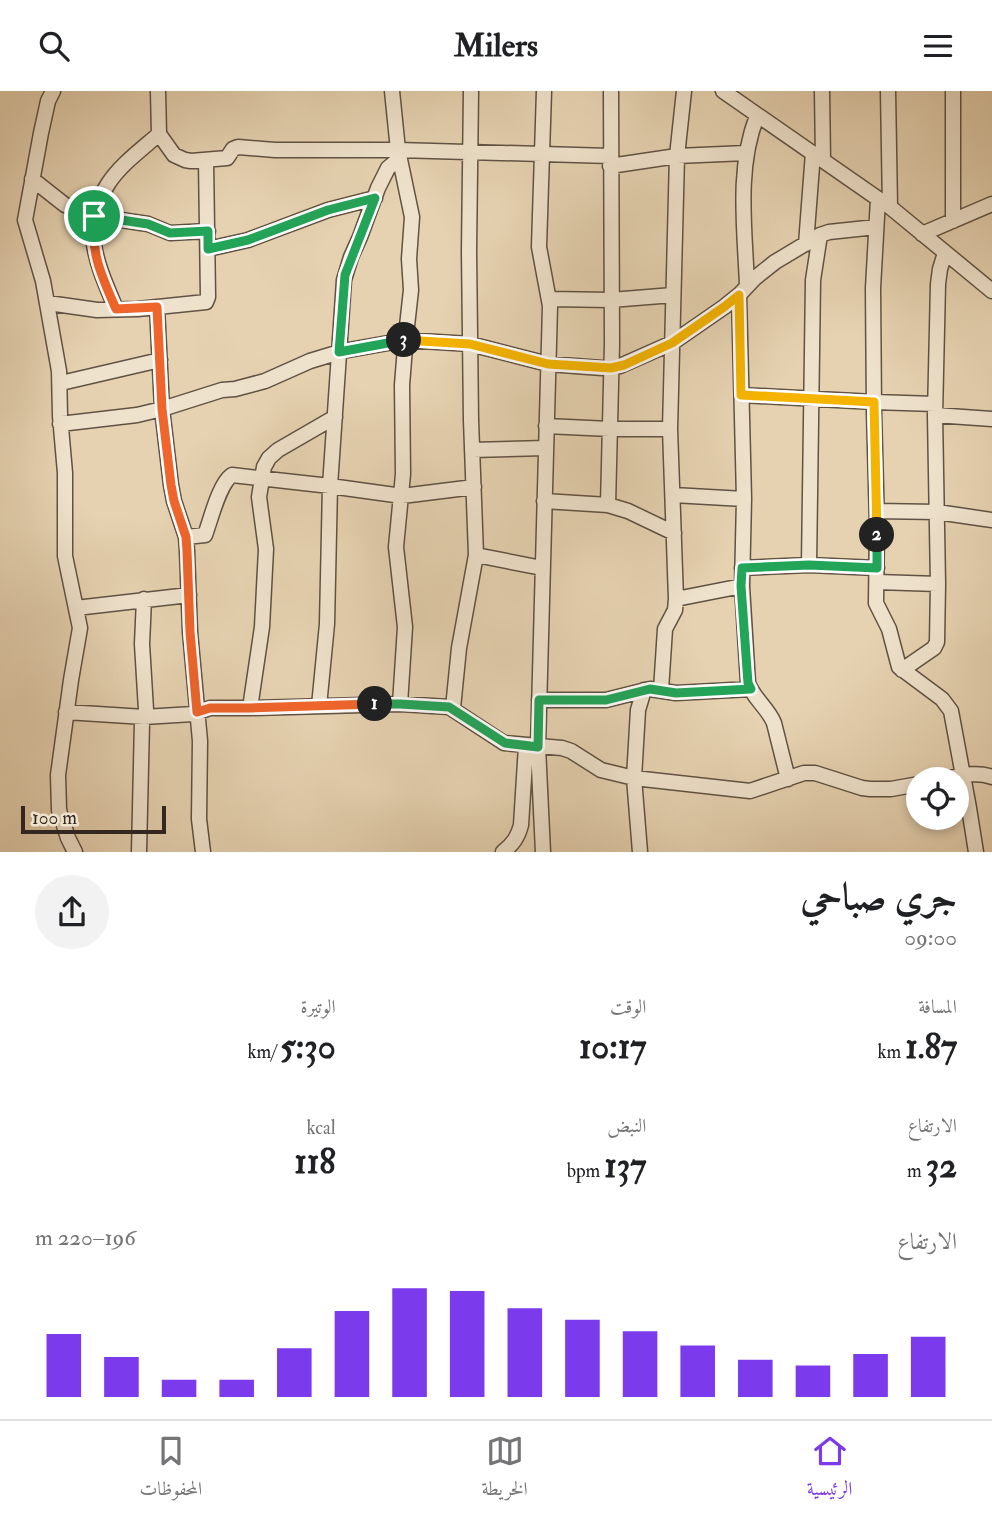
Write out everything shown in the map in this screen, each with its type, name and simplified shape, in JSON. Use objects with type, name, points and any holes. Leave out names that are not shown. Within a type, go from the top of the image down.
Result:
[{"type":"street","points":[[52,91],[40,133],[25,220],[48,303],[61,383],[65,556],[80,635],[58,775],[59,810],[75,852]]},
{"type":"street","points":[[158,91],[159,134],[174,155],[191,161],[227,158],[233,149],[238,147],[399,155],[470,152],[610,161],[746,153]]},
{"type":"street","points":[[392,91],[399,155],[412,217],[409,258],[411,290],[402,385],[404,464],[396,547],[405,627],[400,704]]},
{"type":"street","points":[[453,708],[459,648],[476,555],[470,344],[471,91]]},
{"type":"street","points":[[503,852],[518,836],[521,825],[539,700],[549,299],[539,247],[544,91]]},
{"type":"street","points":[[608,505],[611,91]]},
{"type":"street","points":[[661,690],[665,629],[675,610],[676,599],[670,429],[677,156],[684,91]]},
{"type":"street","points":[[723,91],[741,98],[757,116],[884,203],[992,291]]},
{"type":"street","points":[[806,244],[818,157],[822,91]]},
{"type":"street","points":[[888,91],[884,203],[876,227],[873,288],[876,603],[889,629],[902,670],[942,699],[951,711],[962,767]]},
{"type":"street","points":[[953,91],[953,221]]},
{"type":"street","points":[[757,116],[746,153],[744,200],[741,395],[744,499],[741,586],[748,683],[774,723],[788,779]]},
{"type":"street","points":[[116,309],[100,273],[93,243],[94,216],[106,186],[113,177],[159,134]]},
{"type":"street","points":[[319,706],[327,624],[330,486],[345,275],[388,167],[399,155]]},
{"type":"street","points":[[48,303],[97,310],[206,302],[206,160]]},
{"type":"street","points":[[32,179],[65,205],[94,216],[148,224],[170,233],[208,231]]},
{"type":"street","points":[[208,249],[248,240],[328,210],[375,198]]},
{"type":"street","points":[[922,234],[992,204]]},
{"type":"street","points":[[61,424],[129,417],[162,409],[217,391],[235,390],[265,381],[300,364],[339,352],[405,339],[470,344],[548,364],[611,368],[624,365],[672,343],[724,307],[775,262],[820,235],[876,227]]},
{"type":"street","points":[[809,565],[813,280],[820,235]]},
{"type":"street","points":[[902,670],[936,646],[938,584],[935,409],[938,283],[945,253]]},
{"type":"street","points":[[549,299],[611,300],[673,295]]},
{"type":"street","points":[[157,307],[162,409],[172,493],[186,537],[190,632],[200,741],[199,819],[203,852]]},
{"type":"street","points":[[61,383],[160,360]]},
{"type":"street","points":[[741,395],[874,402],[992,419]]},
{"type":"street","points":[[250,708],[261,646],[264,602],[266,549],[259,497],[261,478],[266,463],[278,450],[335,417]]},
{"type":"street","points":[[546,426],[670,429]]},
{"type":"street","points":[[472,450],[545,448]]},
{"type":"street","points":[[186,537],[205,535],[228,477],[237,475],[402,496],[474,487]]},
{"type":"street","points":[[673,495],[744,499]]},
{"type":"street","points":[[544,501],[608,505],[628,511],[674,533]]},
{"type":"street","points":[[877,511],[937,512],[992,520]]},
{"type":"street","points":[[476,555],[542,568]]},
{"type":"street","points":[[742,568],[809,565],[938,584]]},
{"type":"street","points":[[676,599],[741,586]]},
{"type":"street","points":[[76,608],[189,595]]},
{"type":"street","points":[[139,852],[142,722],[146,710],[142,639],[144,599]]},
{"type":"street","points":[[539,700],[606,700],[644,690],[681,693],[751,689]]},
{"type":"street","points":[[640,852],[634,778],[637,715],[644,690]]},
{"type":"street","points":[[66,712],[144,717],[184,715],[210,708],[400,704],[453,708],[508,745],[567,750],[601,769],[634,778],[750,792],[804,773],[815,773],[862,788],[891,789],[906,786]]},
{"type":"street","points":[[532,747],[542,852]]},
{"type":"street","points":[[969,774],[979,773],[992,777]]},
{"type":"street","points":[[969,813],[975,851]]},
{"type":"route","points":[[375,198],[345,275],[339,352],[405,339],[470,344],[548,364],[611,368],[624,365],[672,343],[739,295],[741,395],[874,402],[877,568],[809,565],[742,568],[748,683],[751,689],[676,693],[650,689],[600,701],[539,700],[538,747],[501,742],[449,707],[343,705],[210,708],[197,712],[186,537],[171,485],[162,409],[157,307],[116,309],[100,273],[93,243],[94,216],[148,224],[170,233],[208,231],[208,249],[248,240],[328,210],[375,198]]}]
